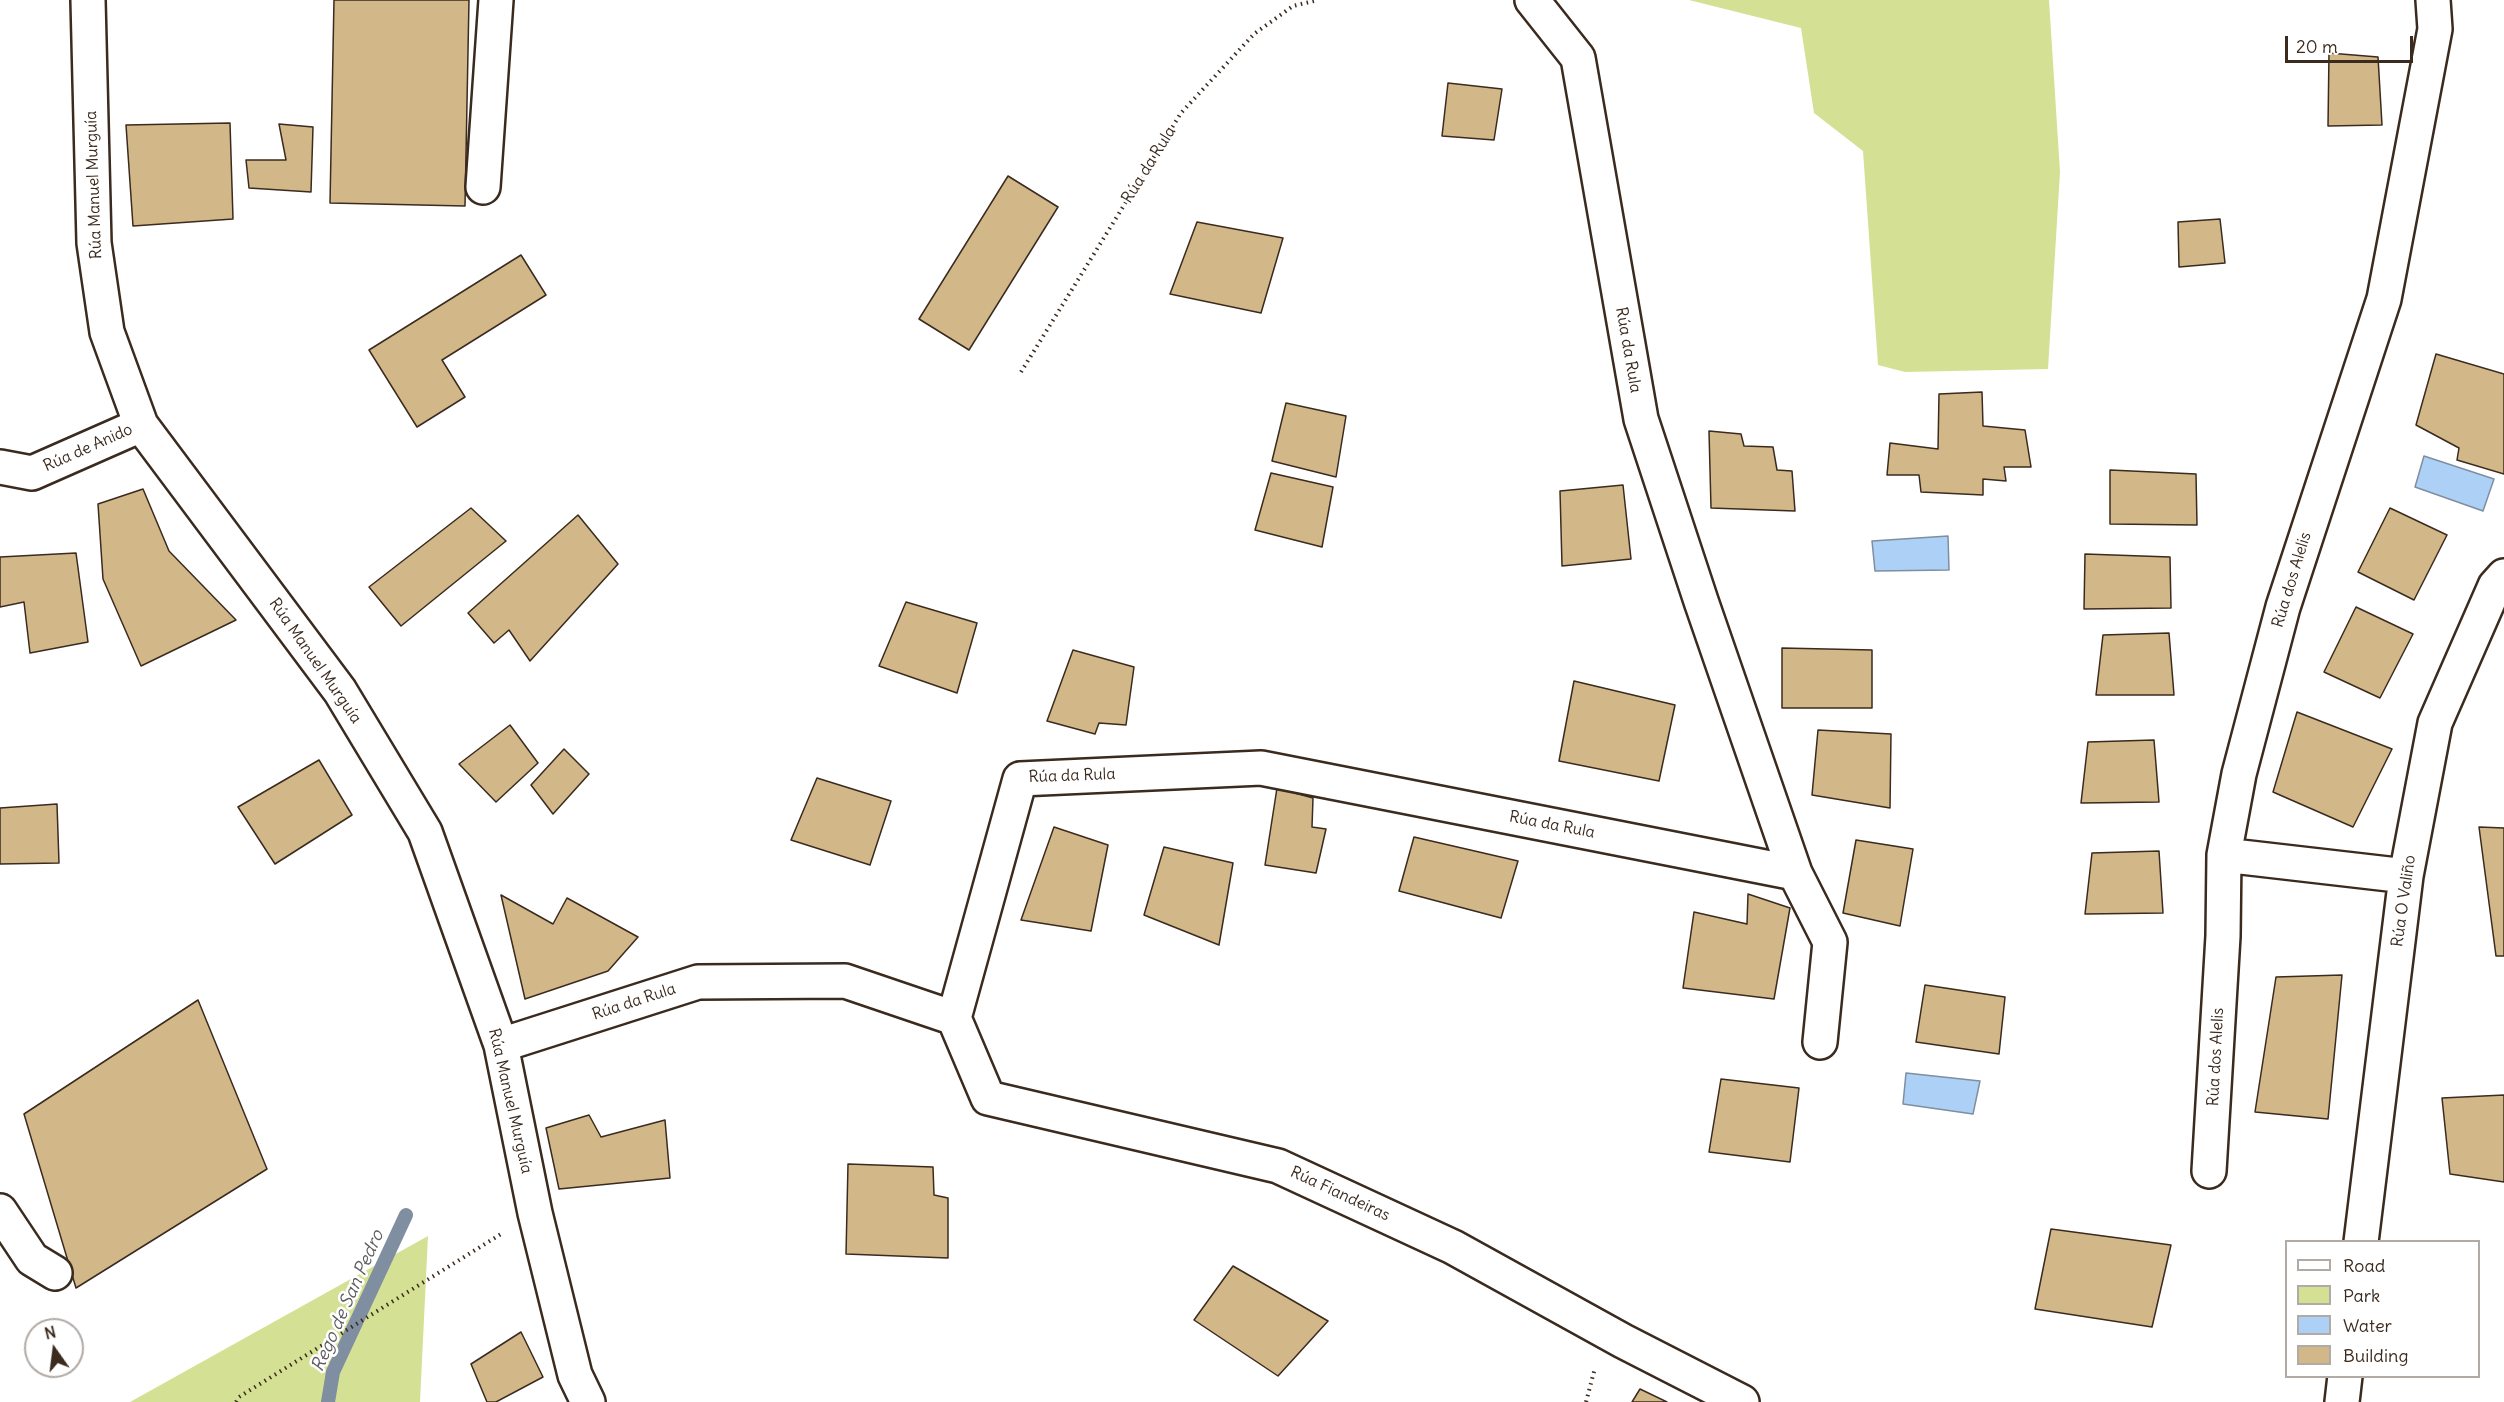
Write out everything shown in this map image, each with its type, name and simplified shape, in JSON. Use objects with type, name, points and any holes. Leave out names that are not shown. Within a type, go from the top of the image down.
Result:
[{"type":"street","name":"Rúa Manuel Murguía","points":[[88,0],[94,243],[107,332],[141,425],[340,691],[424,832],[501,1045],[535,1213],[575,1374],[588,1402]]},
{"type":"street","points":[[483,187],[496,0]]},
{"type":"street","name":"Rúa da Rula","points":[[1532,0],[1578,58],[1641,419],[1795,873],[1830,942],[1820,1042]]},
{"type":"street","name":"Rúa dos Alelis","points":[[2209,1171],[2223,936],[2224,855],[2239,774],[2283,607],[2384,299],[2435,29],[2433,0]]},
{"type":"street","name":"Rúa de Anido","points":[[0,467],[32,473],[141,425]]},
{"type":"street","name":"Rúa O Valiño","points":[[2361,1240],[2406,876],[2435,723],[2495,586],[2504,576]]},
{"type":"street","name":"Rúa da Rula","points":[[501,1045],[698,982],[845,981],[954,1018],[1020,778],[1261,768],[1795,873]]},
{"type":"street","points":[[2224,855],[2406,876]]},
{"type":"street","name":"Rúa Fiandeiras","points":[[954,1018],[988,1098],[1278,1166],[1453,1247],[1623,1341],[1742,1402]]},
{"type":"street","points":[[0,1211],[32,1259],[55,1273]]},
{"type":"street","points":[[2342,1402],[2345,1378]]},
{"type":"path","name":"Rúa da Rula","points":[[1021,372],[1181,113],[1254,34],[1293,6],[1318,0]]},
{"type":"path","points":[[236,1402],[239,1397],[535,1213]]},
{"type":"green space","points":[[1689,0],[2049,0],[2060,172],[2048,369],[1905,372],[1878,365],[1863,151],[1814,113],[1801,28]]},
{"type":"green space","points":[[428,1236],[420,1402],[130,1402]]},
{"type":"water","points":[[2424,456],[2494,479],[2483,511],[2415,487]]},
{"type":"water","points":[[1948,536],[1949,570],[1875,571],[1872,541]]},
{"type":"water","points":[[1906,1073],[1980,1081],[1973,1114],[1903,1104]]},
{"type":"building","points":[[334,0],[469,0],[465,206],[330,203]]},
{"type":"building","points":[[2329,53],[2378,57],[2382,125],[2328,126]]},
{"type":"building","points":[[1448,83],[1502,89],[1494,140],[1442,136]]},
{"type":"building","points":[[230,123],[233,219],[133,226],[126,125]]},
{"type":"building","points":[[279,124],[313,127],[311,192],[249,188],[246,160],[286,160]]},
{"type":"building","points":[[1008,176],[1058,207],[969,350],[919,319]]},
{"type":"building","points":[[2220,219],[2225,263],[2179,267],[2178,222]]},
{"type":"building","points":[[1197,222],[1283,238],[1261,313],[1170,294]]},
{"type":"building","points":[[521,255],[546,295],[442,360],[465,397],[417,427],[369,350]]},
{"type":"building","points":[[2436,354],[2504,374],[2504,474],[2457,460],[2459,448],[2416,425]]},
{"type":"building","points":[[1982,392],[1983,426],[2025,430],[2031,467],[2004,467],[2006,481],[1983,479],[1983,495],[1921,492],[1919,475],[1887,475],[1890,443],[1938,449],[1939,394]]},
{"type":"building","points":[[1286,403],[1346,416],[1336,477],[1272,461]]},
{"type":"building","points":[[1709,431],[1741,434],[1744,446],[1773,447],[1777,470],[1792,471],[1795,511],[1711,508]]},
{"type":"building","points":[[2110,470],[2196,474],[2197,525],[2110,524]]},
{"type":"building","points":[[1271,473],[1333,487],[1322,547],[1255,530]]},
{"type":"building","points":[[1623,485],[1631,559],[1562,566],[1560,491]]},
{"type":"building","points":[[143,489],[169,551],[236,620],[141,666],[103,579],[98,504]]},
{"type":"building","points":[[471,508],[506,541],[401,626],[369,587]]},
{"type":"building","points":[[2390,508],[2447,535],[2414,600],[2358,572]]},
{"type":"building","points":[[578,515],[618,564],[530,661],[509,630],[494,643],[468,613]]},
{"type":"building","points":[[76,553],[88,642],[30,653],[24,602],[0,607],[0,557]]},
{"type":"building","points":[[2085,554],[2170,557],[2171,608],[2084,609]]},
{"type":"building","points":[[906,602],[977,623],[957,693],[879,666]]},
{"type":"building","points":[[2356,607],[2413,634],[2380,698],[2324,672]]},
{"type":"building","points":[[2169,633],[2174,695],[2096,695],[2103,635]]},
{"type":"building","points":[[1782,648],[1872,650],[1872,708],[1782,708]]},
{"type":"building","points":[[1073,650],[1134,667],[1126,725],[1099,723],[1095,734],[1047,721]]},
{"type":"building","points":[[1574,681],[1675,705],[1659,781],[1559,761]]},
{"type":"building","points":[[2297,712],[2392,749],[2353,827],[2273,792]]},
{"type":"building","points":[[510,725],[538,763],[496,802],[459,764]]},
{"type":"building","points":[[1818,730],[1891,734],[1890,808],[1812,795]]},
{"type":"building","points":[[2154,740],[2159,802],[2081,803],[2088,742]]},
{"type":"building","points":[[564,749],[589,774],[553,814],[531,785]]},
{"type":"building","points":[[319,760],[352,815],[275,864],[238,807]]},
{"type":"building","points":[[817,778],[891,801],[870,865],[791,840]]},
{"type":"building","points":[[1277,788],[1313,798],[1312,827],[1326,829],[1316,873],[1265,865]]},
{"type":"building","points":[[57,804],[59,863],[0,864],[0,808]]},
{"type":"building","points":[[1054,827],[1108,845],[1091,931],[1021,920]]},
{"type":"building","points":[[2479,827],[2504,828],[2504,956],[2496,956]]},
{"type":"building","points":[[1414,837],[1518,861],[1501,918],[1399,891]]},
{"type":"building","points":[[1856,840],[1913,849],[1900,926],[1843,913]]},
{"type":"building","points":[[1164,847],[1233,863],[1219,945],[1144,915]]},
{"type":"building","points":[[2159,851],[2163,913],[2085,914],[2092,853]]},
{"type":"building","points":[[1748,894],[1790,908],[1774,999],[1683,988],[1694,912],[1747,924]]},
{"type":"building","points":[[501,895],[553,924],[567,898],[638,937],[608,971],[525,999]]},
{"type":"building","points":[[2342,975],[2328,1119],[2255,1112],[2276,977]]},
{"type":"building","points":[[1925,985],[2005,997],[1999,1054],[1916,1042]]},
{"type":"building","points":[[198,1000],[267,1169],[76,1288],[24,1114]]},
{"type":"building","points":[[1721,1079],[1799,1088],[1790,1162],[1709,1152]]},
{"type":"building","points":[[2504,1095],[2504,1182],[2450,1174],[2442,1098]]},
{"type":"building","points":[[589,1115],[601,1137],[665,1120],[670,1178],[559,1189],[546,1128]]},
{"type":"building","points":[[848,1164],[933,1167],[934,1195],[948,1198],[948,1258],[846,1254]]},
{"type":"building","points":[[2051,1229],[2171,1245],[2152,1327],[2035,1309]]},
{"type":"building","points":[[1233,1266],[1328,1321],[1278,1376],[1194,1320]]},
{"type":"building","points":[[521,1332],[543,1377],[496,1402],[487,1402],[471,1364]]},
{"type":"building","points":[[1640,1389],[1667,1402],[1632,1402]]},
{"type":"waterway","name":"Rego de San Pedro","points":[[328,1402],[333,1372],[406,1215]]}]
